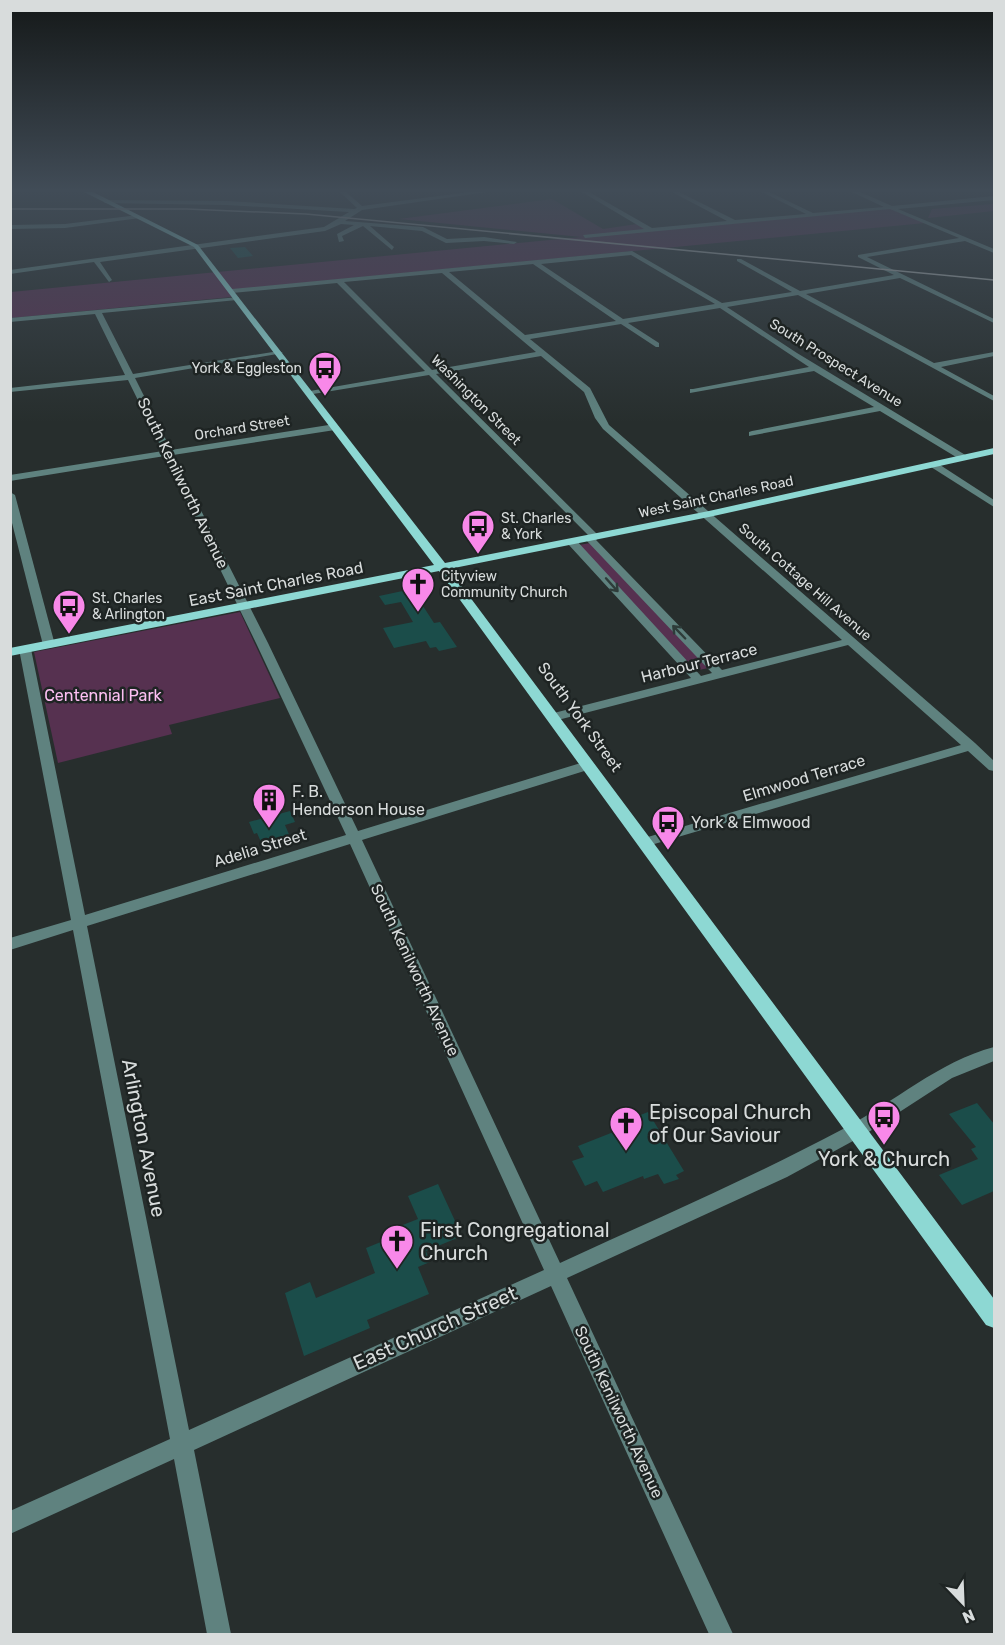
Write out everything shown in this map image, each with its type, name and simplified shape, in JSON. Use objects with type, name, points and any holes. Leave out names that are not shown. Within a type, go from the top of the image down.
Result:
[{"type":"main road","name":"South York Street","points":[[214,269],[554,717],[994,1317]]},
{"type":"main road","name":"West Saint Charles Road","points":[[442,568],[709,514],[994,452]]},
{"type":"main road","name":"East Saint Charles Road","points":[[18,651],[442,568]]},
{"type":"street","points":[[10,272],[33,269]]},
{"type":"street","points":[[102,269],[109,280]]},
{"type":"street","points":[[10,320],[98,312],[339,281],[466,269]]},
{"type":"street","points":[[544,269],[656,345]]},
{"type":"street","name":"South Prospect Avenue","points":[[659,269],[964,458]]},
{"type":"street","points":[[755,269],[994,399]]},
{"type":"street","points":[[886,269],[994,321]]},
{"type":"street","name":"South Cottage Hill Avenue","points":[[443,271],[586,390],[592,399],[598,418],[606,427],[709,514],[994,766]]},
{"type":"street","points":[[523,338],[901,276]]},
{"type":"street","name":"Washington Street","points":[[339,281],[592,538],[720,675]]},
{"type":"street","name":"South Kenilworth Avenue","points":[[98,312],[245,607],[354,837],[721,1635]]},
{"type":"street","points":[[10,390],[130,377],[279,353]]},
{"type":"street","points":[[310,393],[543,353]]},
{"type":"street","points":[[933,366],[994,354]]},
{"type":"street","points":[[693,391],[816,368]]},
{"type":"street","points":[[752,434],[881,408]]},
{"type":"street","name":"Orchard Street","points":[[10,478],[335,428]]},
{"type":"street","points":[[934,465],[994,504]]},
{"type":"street","points":[[10,495],[49,645]]},
{"type":"street","points":[[573,542],[699,680]]},
{"type":"street","name":"Harbour Terrace","points":[[554,717],[851,641]]},
{"type":"street","name":"Arlington Avenue","points":[[18,651],[79,922],[219,1635]]},
{"type":"street","name":"Elmwood Terrace","points":[[646,842],[971,746]]},
{"type":"street","name":"Adelia Street","points":[[10,944],[589,765]]},
{"type":"street","name":"East Church Street","points":[[10,1522],[781,1171],[858,1130],[946,1073],[994,1054]]},
{"type":"green space","points":[[252,269],[448,269],[227,290],[232,297],[11,318],[11,292]]},
{"type":"green space","points":[[590,543],[708,668],[695,671],[579,545]]},
{"type":"green space","name":"Centennial Park","points":[[240,612],[280,698],[169,725],[172,734],[58,763],[34,652]]},
{"type":"building","name":"Cityview Community Church","points":[[412,589],[434,623],[440,622],[457,647],[439,651],[436,647],[430,648],[426,641],[394,648],[383,628],[413,622],[401,602],[385,605],[379,596]]},
{"type":"building","name":"F. B. Henderson House","points":[[290,811],[295,822],[285,825],[291,839],[278,842],[276,838],[261,842],[257,833],[254,834],[249,822]]},
{"type":"building","points":[[977,1103],[994,1124],[994,1191],[962,1205],[939,1175],[978,1159],[971,1149],[976,1147],[949,1114]]},
{"type":"building","name":"Episcopal Church of Our Saviour","points":[[648,1112],[684,1171],[676,1175],[679,1179],[664,1184],[658,1174],[644,1179],[643,1176],[603,1192],[597,1181],[585,1186],[572,1161],[584,1157],[578,1146],[616,1131],[613,1126]]},
{"type":"building","name":"First Congregational Church","points":[[438,1184],[462,1236],[426,1251],[430,1262],[418,1267],[429,1294],[367,1320],[370,1328],[304,1356],[285,1293],[310,1282],[316,1298],[375,1273],[366,1248],[393,1237],[390,1230],[418,1219],[408,1196]]},
{"type":"railway","points":[[877,269],[994,280]]},
{"type":"place","name":"York & Eggleston","points":[[325,397]]},
{"type":"place","name":"St. Charles & York","points":[[478,555]]},
{"type":"place","name":"Cityview Community Church","points":[[418,613]]},
{"type":"place","name":"St. Charles & Arlington","points":[[69,635]]},
{"type":"place","name":"F. B. Henderson House","points":[[269,829]]},
{"type":"place","name":"York & Elmwood","points":[[668,851]]},
{"type":"place","name":"York & Church","points":[[884,1146]]},
{"type":"place","name":"Episcopal Church of Our Saviour","points":[[626,1152]]},
{"type":"place","name":"First Congregational Church","points":[[397,1270]]}]
